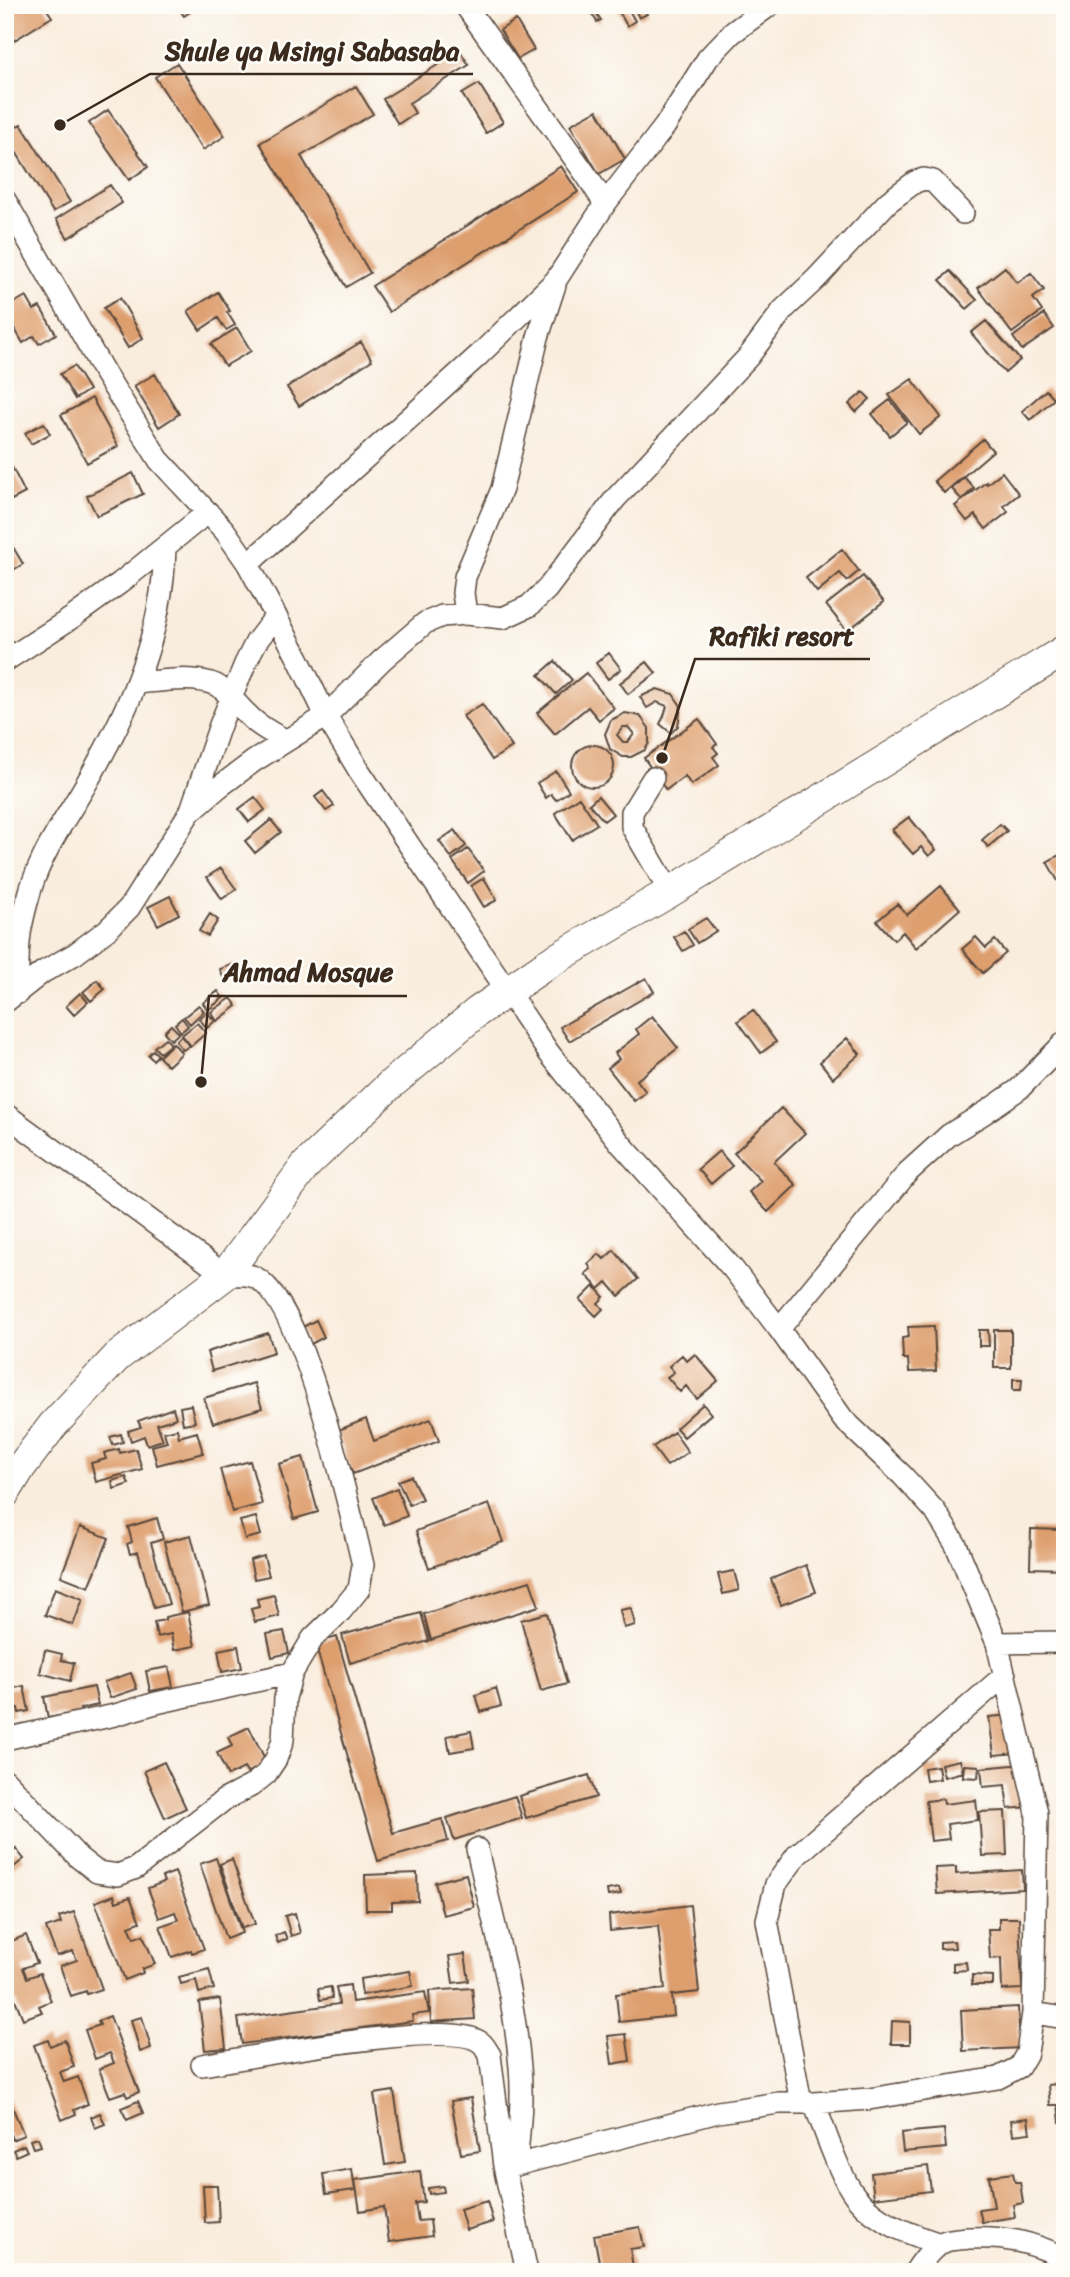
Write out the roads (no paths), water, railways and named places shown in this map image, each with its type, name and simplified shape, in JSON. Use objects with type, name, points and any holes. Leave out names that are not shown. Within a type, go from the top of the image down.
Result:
[{"type":"highway","points":[[5,1493],[20,1466],[53,1425],[117,1357],[225,1275],[306,1166],[390,1084],[477,1012],[547,964],[670,892],[1065,650]]},
{"type":"street","points":[[465,5],[605,204]]},
{"type":"street","points":[[248,564],[479,355],[556,280],[605,204],[657,137],[708,58],[732,33],[770,5]]},
{"type":"street","points":[[190,812],[228,780],[285,740],[326,716],[382,660],[425,623],[442,616],[466,614],[503,618],[529,606],[547,589],[615,499],[749,356],[783,310],[888,202],[915,182],[924,179],[933,181],[963,213]]},
{"type":"street","points":[[5,200],[104,372],[159,460],[225,531],[248,564],[326,716],[549,1053],[613,1134],[733,1269],[843,1419],[902,1475],[935,1511],[956,1545],[997,1643],[1037,1814],[1033,2013],[1024,2062],[998,2078],[869,2099],[779,2103],[718,2112],[510,2165]]},
{"type":"street","points":[[466,614],[463,593],[465,577],[502,489],[538,337],[556,280]]},
{"type":"street","points":[[5,661],[82,611],[208,512]]},
{"type":"street","points":[[11,997],[20,934],[32,885],[52,841],[100,758],[138,683],[160,606],[165,548]]},
{"type":"street","points":[[11,997],[43,972],[75,954],[107,930],[129,908],[190,812],[231,696],[256,642],[276,616]]},
{"type":"street","points":[[138,683],[178,680],[205,681],[216,685],[231,696],[249,716],[285,740]]},
{"type":"street","points":[[653,778],[632,812],[632,827],[670,892]]},
{"type":"street","points":[[779,1329],[908,1172],[948,1135],[1019,1088],[1051,1059],[1065,1042]]},
{"type":"street","points":[[5,1114],[225,1275],[253,1276],[268,1290],[283,1309],[303,1351],[323,1412],[363,1564],[359,1589],[313,1638],[292,1673],[285,1698],[283,1740],[276,1759],[266,1774],[215,1807],[136,1868],[118,1875],[97,1872],[79,1858],[5,1780]]},
{"type":"street","points":[[997,1643],[1065,1642]]},
{"type":"street","points":[[5,1739],[115,1716],[156,1703],[292,1673]]},
{"type":"street","points":[[940,2244],[900,2230],[875,2215],[855,2196],[808,2103],[767,1920],[776,1884],[797,1855],[1005,1675]]},
{"type":"street","points":[[477,1849],[503,1962],[521,2069],[521,2115],[510,2165]]},
{"type":"street","points":[[1033,2013],[1065,2018]]},
{"type":"street","points":[[202,2065],[418,2033],[452,2034],[480,2041],[490,2055],[527,2272]]},
{"type":"street","points":[[915,2272],[922,2261],[940,2244],[957,2239],[1007,2238],[1038,2246],[1065,2258]]},
{"type":"place","name":"Shule ya Msingi Sabasaba","points":[[60,125]]},
{"type":"place","name":"Rafiki resort","points":[[662,758]]},
{"type":"place","name":"Ahmad Mosque","points":[[201,1082]]}]
